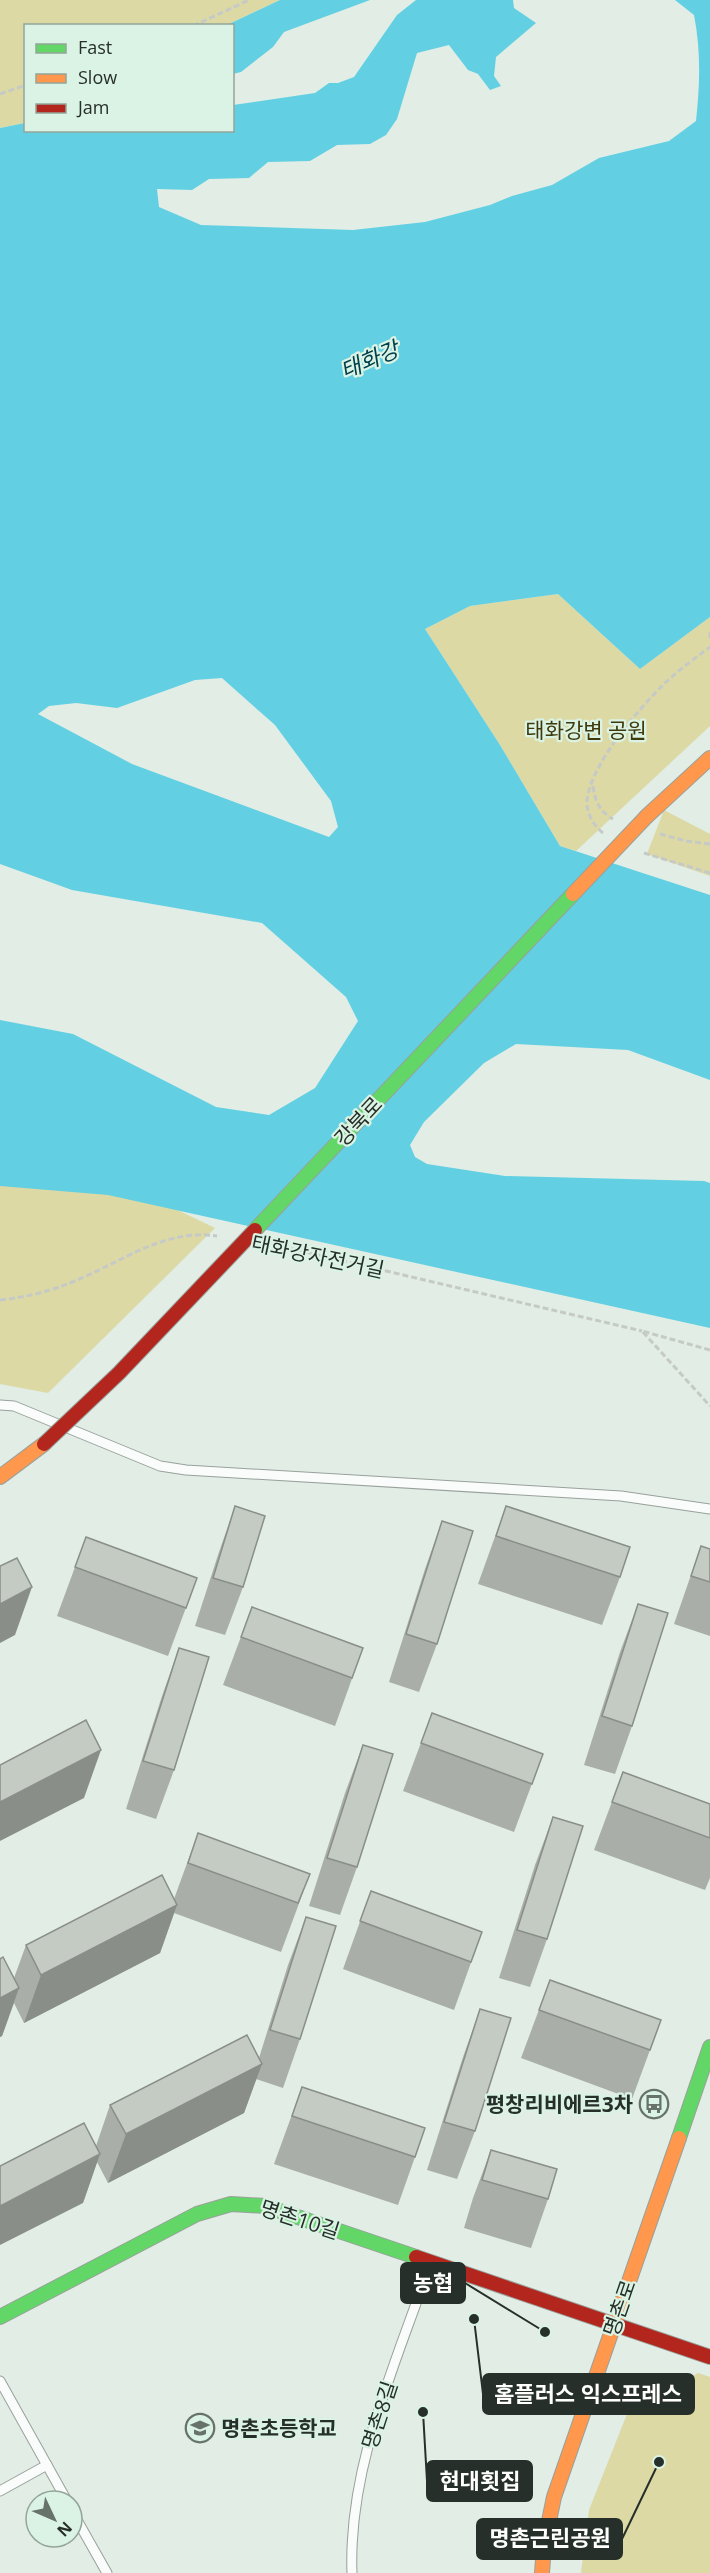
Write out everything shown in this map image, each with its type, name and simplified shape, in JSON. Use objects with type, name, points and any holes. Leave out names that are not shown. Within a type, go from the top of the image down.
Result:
[{"type":"street","name":"강북로","points":[[3,1475],[44,1444],[119,1373],[647,816],[710,758]]},
{"type":"street","name":"명촌로","points":[[542,2573],[544,2545],[554,2497],[710,2047]]},
{"type":"street","name":"명촌10길","points":[[0,2317],[197,2214],[223,2204],[245,2201],[710,2357]]},
{"type":"lane","points":[[0,1405],[14,1406],[160,1466],[621,1496],[710,1509]]},
{"type":"lane","name":"명촌8길","points":[[352,2573],[359,2483],[368,2445],[430,2262]]},
{"type":"lane","points":[[0,2381],[60,2489]]},
{"type":"lane","points":[[0,2491],[47,2465]]},
{"type":"lane","points":[[84,2533],[106,2573]]},
{"type":"path","points":[[197,24],[249,0]]},
{"type":"path","points":[[0,94],[24,86]]},
{"type":"path","points":[[710,632],[710,639]]},
{"type":"path","points":[[592,784],[609,749],[624,728],[664,684],[710,647]]},
{"type":"path","name":"태화강자전거길","points":[[0,1300],[31,1296],[77,1280],[166,1240],[204,1234],[226,1237]]},
{"type":"path","name":"태화강자전거길","points":[[269,1244],[642,1331],[710,1350]]},
{"type":"path","points":[[642,1331],[710,1406]]},
{"type":"green space","points":[[0,0],[280,0],[229,24],[24,24],[24,123],[0,128]]},
{"type":"green space","name":"태화강변 공원","points":[[558,594],[640,669],[710,617],[710,726],[576,851],[560,846],[500,745],[425,629],[470,606]]},
{"type":"green space","points":[[664,810],[710,834],[710,876],[647,854]]},
{"type":"green space","points":[[0,1168],[117,1181],[215,1228],[48,1393],[0,1384]]},
{"type":"green space","points":[[698,2373],[710,2377],[710,2573],[581,2573],[589,2510],[627,2414]]},
{"type":"water","points":[[280,0],[370,0],[284,32],[273,47],[241,72],[234,74],[234,24],[229,24]]},
{"type":"water","name":"태화강","points":[[416,0],[513,0],[514,8],[536,23],[496,57],[494,76],[501,86],[490,90],[478,74],[468,70],[449,45],[417,53],[397,119],[386,135],[370,144],[337,145],[310,161],[268,162],[249,178],[209,179],[192,190],[157,189],[159,207],[201,225],[353,230],[425,222],[490,205],[512,196],[552,185],[599,158],[669,141],[696,121],[699,68],[694,15],[675,0],[710,0],[710,617],[640,669],[558,594],[470,606],[425,629],[500,745],[560,846],[710,895],[710,1080],[628,1050],[516,1044],[484,1063],[424,1122],[410,1145],[415,1157],[427,1164],[505,1176],[710,1183],[710,1328],[108,1195],[0,1186],[0,1020],[73,1034],[216,1107],[269,1115],[315,1088],[358,1021],[346,997],[262,923],[72,890],[0,864],[0,128],[24,123],[24,132],[234,132],[234,105],[315,93],[329,83],[338,83],[354,77],[397,15]],"holes":[[[222,678],[275,725],[331,801],[338,827],[329,837],[132,764],[38,714],[49,706],[76,703],[117,708],[195,680]]]},
{"type":"building","points":[[235,1506],[265,1516],[243,1587],[213,1578]]},
{"type":"building","points":[[506,1506],[630,1547],[620,1577],[496,1536]]},
{"type":"building","points":[[442,1521],[473,1531],[437,1644],[406,1634]]},
{"type":"building","points":[[86,1537],[197,1578],[186,1608],[75,1567]]},
{"type":"building","points":[[701,1546],[710,1549],[710,1582],[691,1576]]},
{"type":"building","points":[[17,1558],[32,1587],[0,1604],[0,1566]]},
{"type":"building","points":[[638,1604],[668,1613],[632,1726],[602,1716]]},
{"type":"building","points":[[252,1607],[363,1648],[352,1678],[241,1637]]},
{"type":"building","points":[[179,1648],[209,1657],[174,1770],[143,1761]]},
{"type":"building","points":[[432,1713],[543,1754],[532,1784],[421,1743]]},
{"type":"building","points":[[86,1720],[101,1750],[0,1802],[0,1765]]},
{"type":"building","points":[[363,1745],[393,1754],[357,1867],[327,1858]]},
{"type":"building","points":[[623,1772],[710,1804],[710,1838],[612,1802]]},
{"type":"building","points":[[553,1817],[583,1826],[547,1939],[517,1930]]},
{"type":"building","points":[[198,1833],[310,1874],[298,1903],[188,1863]]},
{"type":"building","points":[[162,1875],[177,1905],[41,1975],[26,1945]]},
{"type":"building","points":[[371,1891],[482,1932],[471,1962],[360,1921]]},
{"type":"building","points":[[306,1917],[336,1926],[300,2039],[270,2030]]},
{"type":"building","points":[[3,1957],[19,1988],[0,1998],[0,1959]]},
{"type":"building","points":[[550,1980],[661,2020],[650,2050],[539,2010]]},
{"type":"building","points":[[480,2009],[511,2018],[475,2131],[444,2122]]},
{"type":"building","points":[[247,2035],[262,2064],[126,2134],[110,2105]]},
{"type":"building","points":[[302,2087],[425,2128],[415,2157],[292,2116]]},
{"type":"building","points":[[84,2123],[100,2154],[0,2206],[0,2166]]},
{"type":"building","points":[[491,2150],[557,2169],[548,2199],[482,2180]]},
{"type":"traffic: fast","points":[[255,1230],[573,894]]},
{"type":"traffic: fast","points":[[679,2138],[710,2047]]},
{"type":"traffic: fast","points":[[0,2317],[197,2214],[231,2204],[265,2206],[416,2257]]},
{"type":"traffic: slow","points":[[647,816],[710,758]]},
{"type":"traffic: slow","points":[[573,894],[647,816]]},
{"type":"traffic: slow","points":[[0,1477],[44,1444]]},
{"type":"traffic: slow","points":[[542,2573],[544,2545],[554,2497],[679,2138]]},
{"type":"traffic: jam","points":[[44,1444],[119,1373],[255,1230]]},
{"type":"traffic: jam","points":[[416,2257],[710,2357]]},
{"type":"place","name":"평창리비에르3차","points":[[654,2104]]},
{"type":"place","name":"홈플러스 익스프레스","points":[[474,2319]]},
{"type":"place","name":"농협","points":[[545,2332]]},
{"type":"place","name":"현대횟집","points":[[423,2412]]},
{"type":"place","name":"명촌초등학교","points":[[200,2428]]},
{"type":"place","name":"명촌근린공원","points":[[659,2462]]}]
